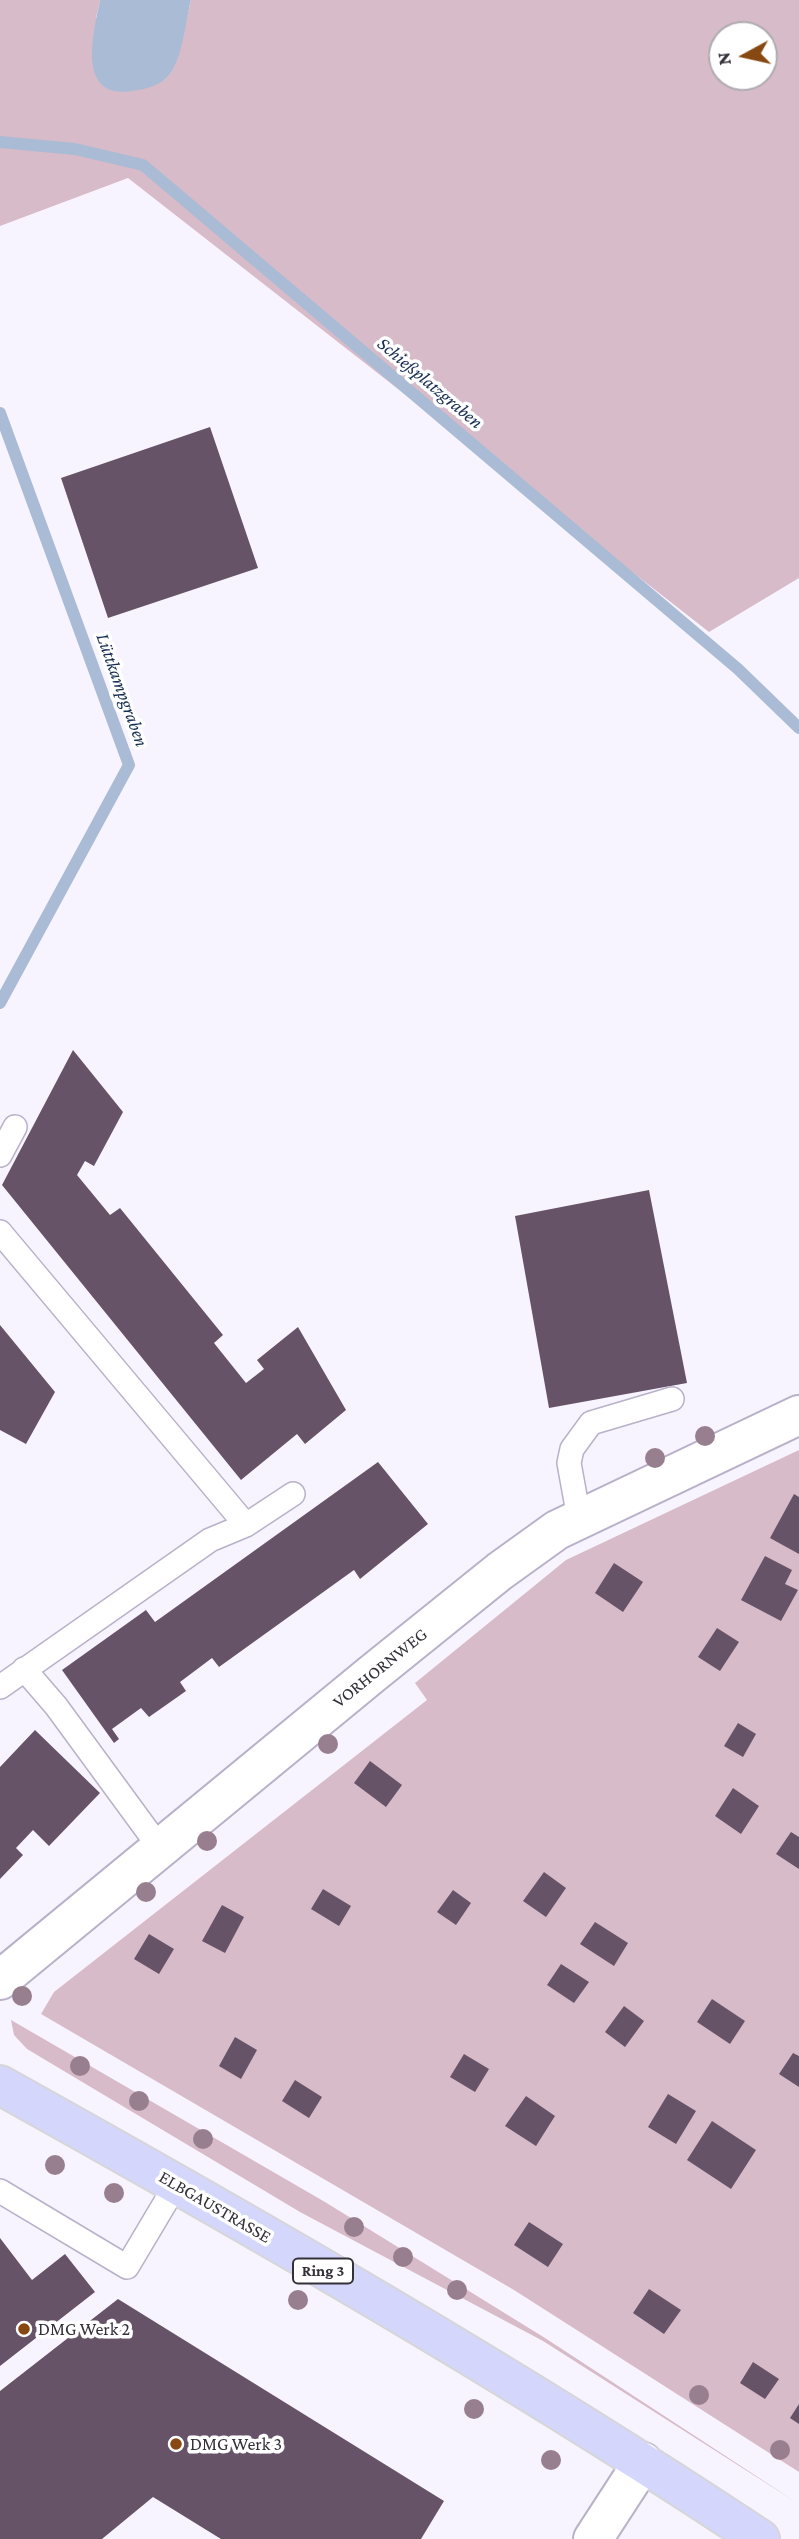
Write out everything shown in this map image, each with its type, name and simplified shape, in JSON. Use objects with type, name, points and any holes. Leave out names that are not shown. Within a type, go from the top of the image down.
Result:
[{"type":"main road","name":"ELBGAUSTRASSE","points":[[0,2085],[177,2183],[643,2462],[760,2539]]},
{"type":"street","name":"VORHORNWEG","points":[[0,1980],[500,1571],[579,1518],[799,1415]]},
{"type":"street","points":[[593,2539],[643,2462]]},
{"type":"lane","points":[[0,1155],[15,1127]]},
{"type":"lane","points":[[0,1232],[246,1525]]},
{"type":"lane","points":[[579,1518],[569,1463],[572,1449],[591,1423],[672,1399]]},
{"type":"lane","points":[[0,1687],[210,1541],[246,1525],[293,1494]]},
{"type":"lane","points":[[24,1669],[55,1706],[160,1847]]},
{"type":"lane","points":[[0,2191],[127,2267],[177,2183]]},
{"type":"shaded area","points":[[0,0],[100,0],[96,18],[177,58],[191,0],[799,0],[799,578],[709,632],[128,178],[0,226]]},
{"type":"shaded area","points":[[799,1450],[799,2472],[514,2290],[41,2014],[54,1992],[427,1700],[415,1683],[566,1560]]},
{"type":"shaded area","points":[[11,2020],[325,2202],[545,2338],[799,2504],[543,2341],[300,2212],[27,2049],[14,2035]]},
{"type":"water","points":[[100,0],[191,0],[177,61],[167,77],[151,87],[132,91],[114,91],[102,85],[95,74],[92,60],[94,28]]},
{"type":"building","points":[[210,427],[258,568],[108,618],[61,478]]},
{"type":"building","points":[[73,1050],[123,1112],[94,1166],[85,1161],[77,1175],[110,1215],[120,1208],[223,1335],[214,1343],[246,1383],[264,1369],[257,1360],[298,1327],[346,1410],[305,1444],[297,1434],[241,1480],[2,1185]]},
{"type":"building","points":[[649,1190],[687,1383],[549,1408],[515,1216]]},
{"type":"building","points":[[0,1325],[55,1392],[26,1444],[0,1430]]},
{"type":"building","points":[[378,1462],[428,1524],[360,1579],[354,1570],[219,1667],[212,1658],[180,1682],[186,1691],[149,1717],[141,1708],[112,1729],[119,1739],[114,1743],[62,1670],[146,1610],[155,1622]]},
{"type":"building","points":[[794,1494],[799,1497],[799,1554],[770,1538]]},
{"type":"building","points":[[765,1556],[792,1570],[785,1584],[798,1590],[781,1621],[741,1600]]},
{"type":"building","points":[[614,1563],[643,1582],[623,1612],[595,1593]]},
{"type":"building","points":[[717,1628],[739,1642],[720,1671],[698,1657]]},
{"type":"building","points":[[738,1723],[756,1734],[743,1757],[724,1746]]},
{"type":"building","points":[[35,1730],[100,1793],[49,1846],[33,1830],[16,1848],[23,1855],[0,1879],[0,1767]]},
{"type":"building","points":[[370,1761],[402,1785],[386,1807],[354,1783]]},
{"type":"building","points":[[733,1788],[759,1806],[741,1834],[715,1816]]},
{"type":"building","points":[[791,1832],[799,1837],[799,1869],[776,1854]]},
{"type":"building","points":[[544,1872],[566,1888],[546,1917],[523,1901]]},
{"type":"building","points":[[323,1889],[351,1906],[339,1926],[311,1909]]},
{"type":"building","points":[[453,1890],[471,1903],[456,1925],[437,1912]]},
{"type":"building","points":[[222,1905],[244,1917],[225,1953],[202,1941]]},
{"type":"building","points":[[595,1922],[628,1943],[614,1966],[580,1944]]},
{"type":"building","points":[[149,1934],[174,1949],[159,1974],[134,1959]]},
{"type":"building","points":[[561,1964],[589,1982],[574,2003],[547,1985]]},
{"type":"building","points":[[712,1999],[745,2021],[730,2044],[697,2022]]},
{"type":"building","points":[[624,2006],[644,2021],[625,2047],[605,2032]]},
{"type":"building","points":[[235,2037],[257,2050],[241,2079],[219,2066]]},
{"type":"building","points":[[793,2053],[799,2056],[799,2087],[779,2074]]},
{"type":"building","points":[[464,2054],[489,2069],[475,2092],[450,2077]]},
{"type":"building","points":[[295,2080],[322,2097],[309,2118],[282,2101]]},
{"type":"building","points":[[668,2094],[696,2111],[676,2144],[648,2127]]},
{"type":"building","points":[[526,2096],[555,2116],[536,2146],[505,2126]]},
{"type":"building","points":[[712,2121],[756,2150],[731,2189],[687,2160]]},
{"type":"building","points":[[529,2222],[563,2244],[548,2267],[514,2245]]},
{"type":"building","name":"DMG Werk 2","points":[[0,2238],[32,2280],[65,2254],[95,2292],[0,2366]]},
{"type":"building","points":[[649,2289],[681,2310],[664,2334],[633,2313]]},
{"type":"building","name":"DMG Werk 3","points":[[118,2299],[444,2501],[421,2539],[221,2539],[153,2497],[102,2539],[0,2539],[0,2391]]},
{"type":"building","points":[[753,2362],[779,2379],[765,2399],[740,2383]]},
{"type":"building","points":[[799,2404],[799,2424],[790,2418]]},
{"type":"waterway","name":"Schießplatzgraben","points":[[0,142],[75,149],[143,165],[738,669],[799,728]]},
{"type":"waterway","name":"Lüttkampgraben","points":[[0,413],[129,765],[0,1003]]},
{"type":"place","name":"DMG Werk 2","points":[[24,2329]]},
{"type":"place","name":"DMG Werk 3","points":[[176,2444]]}]
